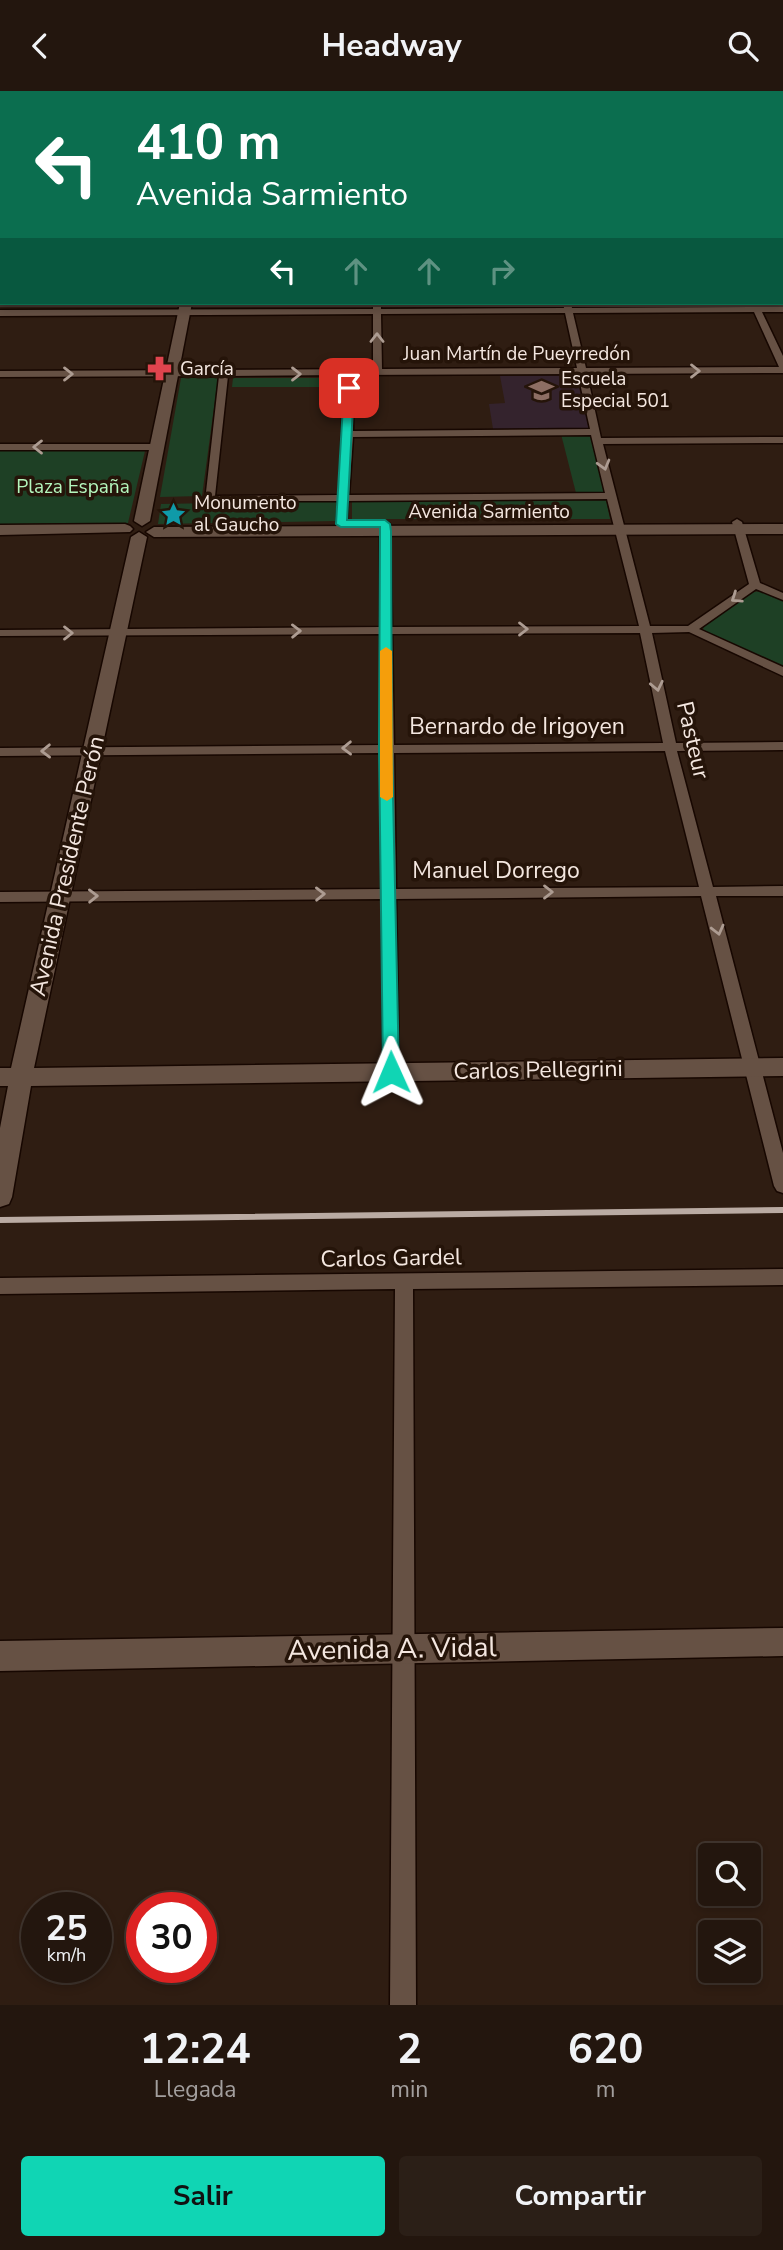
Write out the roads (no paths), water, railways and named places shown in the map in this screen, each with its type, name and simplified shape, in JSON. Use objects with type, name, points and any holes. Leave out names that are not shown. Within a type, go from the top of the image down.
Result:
[{"type":"main road","name":"Avenida Presidente Perón","points":[[0,1197],[11,1077],[94,751],[118,632],[143,529],[155,447],[185,308]]},
{"type":"main road","name":"Avenida Sarmiento","points":[[738,526],[783,522]]},
{"type":"main road","name":"Avenida Sarmiento","points":[[0,530],[738,526],[783,529]]},
{"type":"main road","name":"Carlos Pellegrini","points":[[11,1077],[783,1067]]},
{"type":"street","points":[[755,306],[783,368]]},
{"type":"street","points":[[0,313],[377,307],[755,306],[783,309]]},
{"type":"street","points":[[377,307],[378,373]]},
{"type":"street","name":"Pasteur","points":[[568,307],[597,437],[645,628],[670,747],[783,1187]]},
{"type":"street","name":"Juan Martín de Pueyrredón","points":[[0,374],[349,374],[783,368]]},
{"type":"street","points":[[224,374],[209,499],[613,496]]},
{"type":"street","points":[[341,528],[345,498],[349,374]]},
{"type":"street","points":[[348,434],[783,440]]},
{"type":"street","points":[[0,447],[155,447]]},
{"type":"street","points":[[738,526],[755,585]]},
{"type":"street","points":[[385,527],[391,1072]]},
{"type":"street","points":[[755,585],[783,597]]},
{"type":"street","points":[[691,629],[755,585]]},
{"type":"street","points":[[0,633],[691,629],[783,672]]},
{"type":"street","name":"Bernardo de Irigoyen","points":[[0,752],[783,746]]},
{"type":"street","name":"Manuel Dorrego","points":[[0,897],[783,891]]},
{"type":"street","name":"Carlos Gardel","points":[[0,1286],[783,1277]]},
{"type":"street","points":[[403,2005],[404,1283]]},
{"type":"street","name":"Avenida A. Vidal","points":[[0,1655],[783,1642]]},
{"type":"railway","points":[[0,1220],[783,1210]]},
{"type":"place","name":"García","points":[[160,369]]},
{"type":"place","name":"Escuela Especial 501","points":[[541,390]]},
{"type":"place","name":"Monumento al Gaucho","points":[[174,514]]},
{"type":"park label","name":"Plaza España","points":[[73,487]]}]
